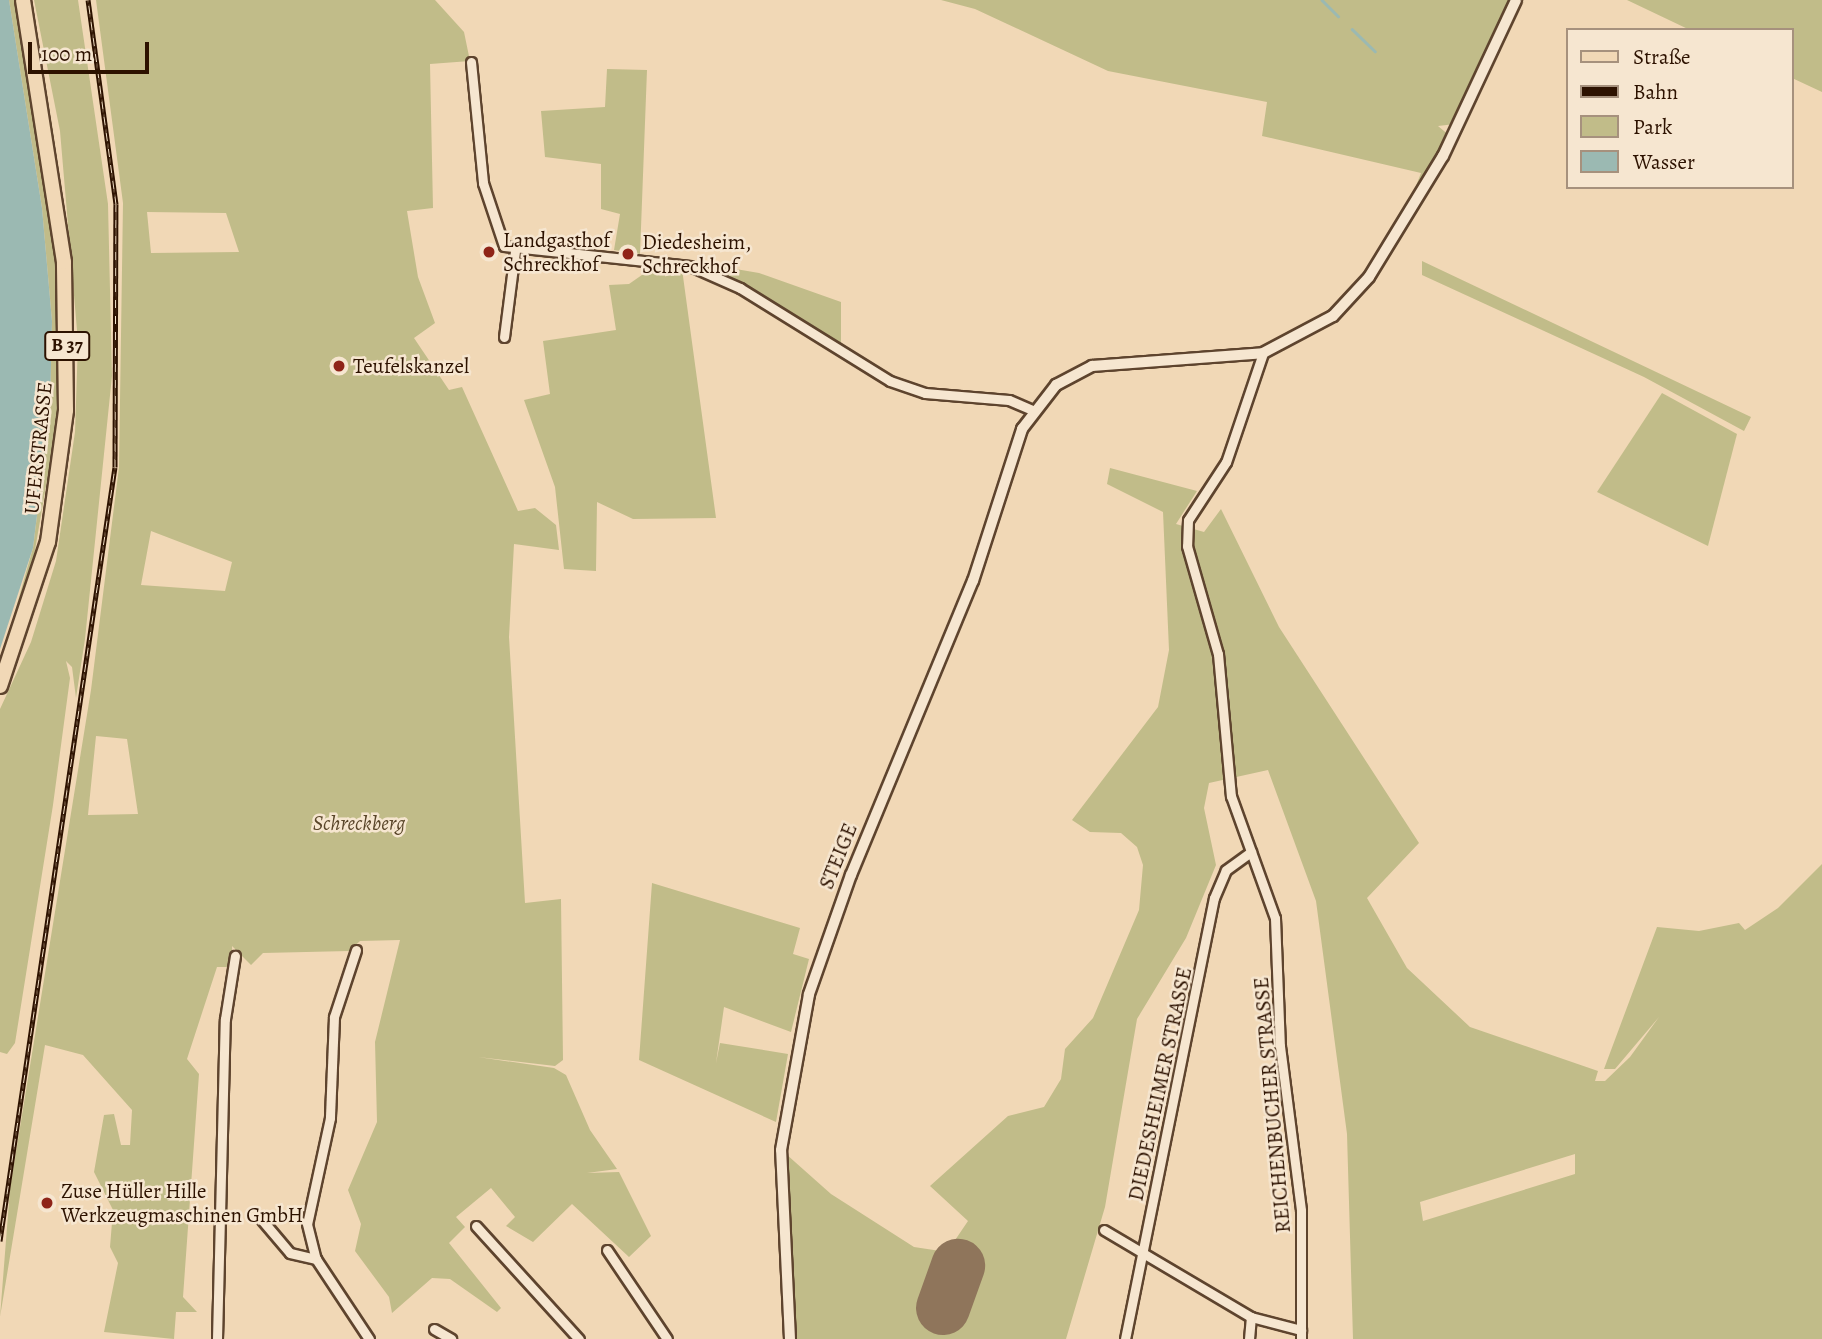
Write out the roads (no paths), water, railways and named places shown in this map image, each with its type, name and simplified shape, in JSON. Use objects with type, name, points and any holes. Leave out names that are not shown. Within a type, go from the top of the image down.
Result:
[{"type":"main road","name":"UFERSTRASSE","points":[[0,686],[48,542],[66,410],[64,262],[23,0]]},
{"type":"street","points":[[471,62],[483,183],[500,242],[515,251],[690,265],[740,288],[890,381],[925,393],[1014,401],[1032,410],[1056,385],[1092,366],[1263,352],[1333,316],[1369,277],[1457,131],[1516,0]]},
{"type":"street","points":[[504,337],[515,251]]},
{"type":"street","name":"REICHENBUCHER STRASSE","points":[[1263,352],[1226,462],[1188,520],[1188,546],[1218,654],[1231,796],[1275,918],[1280,1045],[1301,1211],[1301,1334]]},
{"type":"street","name":"STEIGE","points":[[790,1339],[781,1150],[809,994],[850,875],[973,582],[1032,410]]},
{"type":"street","name":"DIEDESHEIMER STRASSE","points":[[1125,1339],[1214,898],[1226,870],[1251,852]]},
{"type":"street","points":[[356,950],[334,1017],[330,1118],[308,1203],[316,1259],[369,1339]]},
{"type":"street","points":[[217,1339],[225,1019],[235,956]]},
{"type":"street","points":[[262,1220],[290,1254],[316,1259]]},
{"type":"street","points":[[476,1226],[579,1339]]},
{"type":"street","points":[[1104,1230],[1251,1317],[1301,1334]]},
{"type":"street","points":[[607,1250],[667,1339]]},
{"type":"street","points":[[1248,1339],[1251,1317]]},
{"type":"street","points":[[434,1329],[452,1339]]},
{"type":"water","points":[[0,0],[9,0],[42,208],[52,321],[50,410],[33,548],[0,649]]},
{"type":"waterway","points":[[1322,0],[1338,16]]},
{"type":"waterway","points":[[1352,29],[1375,51]]},
{"type":"railway","points":[[0,1241],[115,467],[116,204],[88,0]]},
{"type":"place","name":"Landgasthof Schreckhof","points":[[489,252]]},
{"type":"place","name":"Diedesheim, Schreckhof","points":[[628,254]]},
{"type":"place","name":"Teufelskanzel","points":[[339,366]]},
{"type":"place","name":"Zuse Hüller Hille Werkzeugmaschinen GmbH","points":[[47,1203]]},
{"type":"park label","name":"Schreckberg","points":[[359,823]]}]
